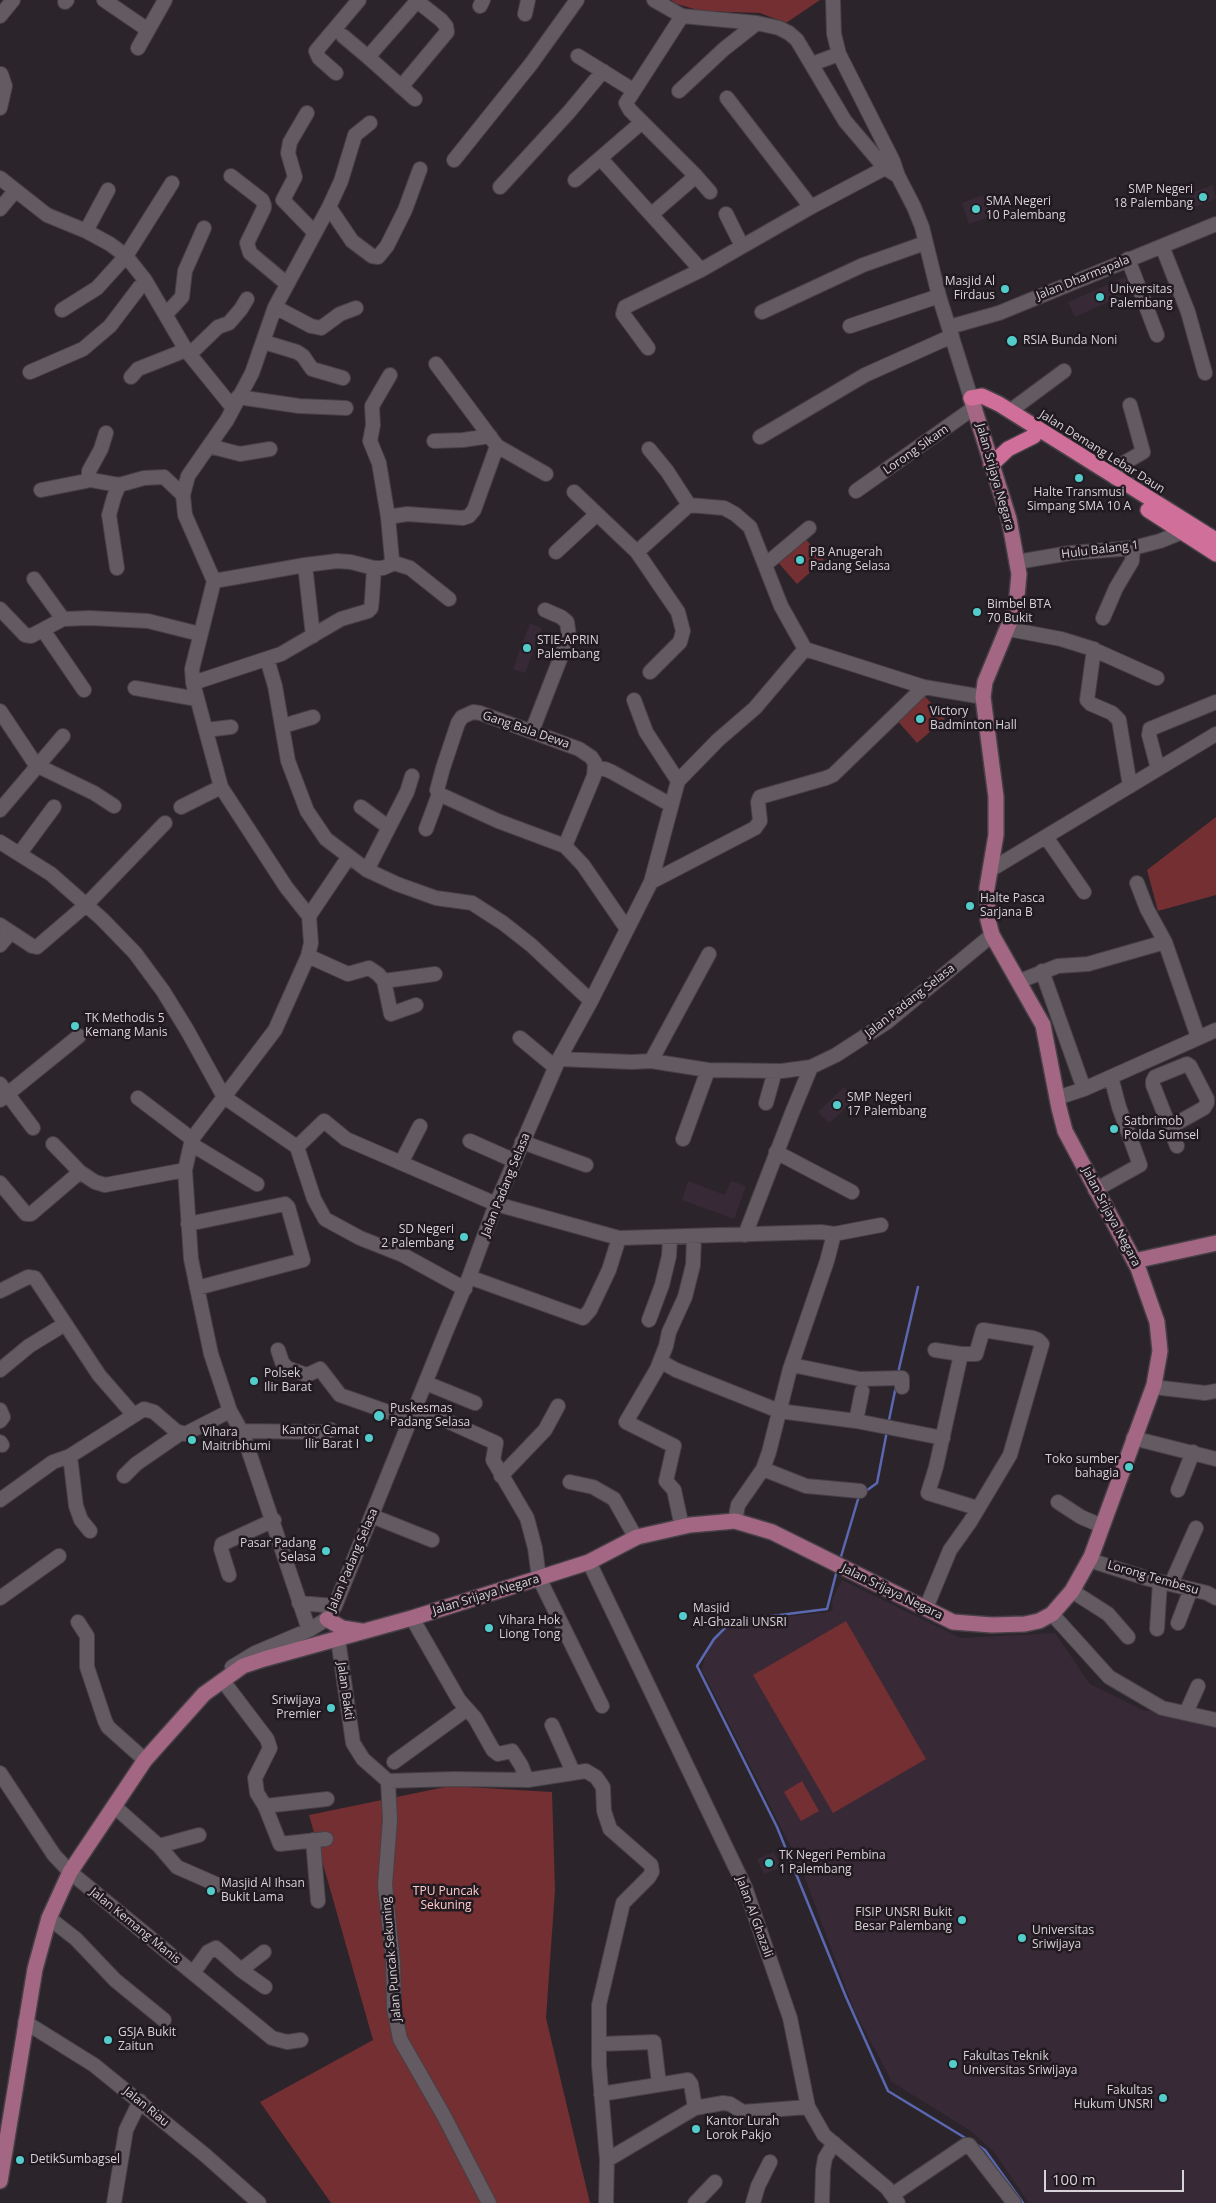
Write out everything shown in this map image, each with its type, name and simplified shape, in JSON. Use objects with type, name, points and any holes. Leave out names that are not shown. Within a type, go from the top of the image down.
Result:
[{"type":"highway","name":"Jalan Demang Lebar Daun","points":[[973,403],[982,396],[1010,411],[1203,534],[1216,554]]},
{"type":"highway","name":"Jalan Demang Lebar Daun","points":[[973,403],[993,410],[1034,436],[1203,534]]},
{"type":"highway","points":[[992,465],[1008,449],[1034,436]]},
{"type":"main road","name":"Jalan Srijaya Negara","points":[[0,2181],[35,1969],[49,1918],[70,1872],[145,1760],[204,1694],[243,1666],[264,1658],[412,1618],[540,1578],[589,1562],[636,1538],[682,1527],[735,1520],[772,1532],[953,1622],[992,1625],[1025,1624],[1039,1621],[1052,1614],[1072,1591],[1089,1560],[1133,1438],[1154,1387],[1160,1352],[1157,1322],[1134,1261],[1065,1131],[1044,1025],[992,936],[988,920],[986,902],[996,835],[996,797],[983,697],[985,682],[1016,607],[1019,574],[1009,519],[973,403]]},
{"type":"main road","points":[[1134,1261],[1216,1243]]},
{"type":"main road","points":[[331,1613],[342,1628],[362,1632]]},
{"type":"street","points":[[104,0],[148,30]]},
{"type":"street","points":[[138,48],[165,0]]},
{"type":"street","points":[[336,73],[319,58],[316,51],[359,0]]},
{"type":"street","points":[[368,58],[417,0],[440,20],[446,26],[447,32],[401,87]]},
{"type":"street","points":[[454,160],[531,64],[577,0]]},
{"type":"street","points":[[654,0],[682,16],[757,23],[789,33],[812,64],[845,120],[885,168],[898,176]]},
{"type":"street","name":"Jalan Srijaya Negara","points":[[833,0],[834,34],[839,54],[893,161],[898,176],[914,208],[939,296],[973,403]]},
{"type":"street","points":[[0,16],[11,1]]},
{"type":"street","points":[[682,16],[626,103],[630,110],[710,192]]},
{"type":"street","points":[[724,50],[729,21]]},
{"type":"street","points":[[679,91],[757,23]]},
{"type":"street","points":[[343,36],[416,99]]},
{"type":"street","points":[[812,64],[839,54]]},
{"type":"street","points":[[578,56],[633,90]]},
{"type":"street","points":[[500,187],[569,112],[603,71]]},
{"type":"street","points":[[0,108],[5,86],[1,74]]},
{"type":"street","points":[[727,98],[811,206]]},
{"type":"street","points":[[307,112],[290,142],[288,153],[295,177],[282,200],[314,232]]},
{"type":"street","points":[[575,180],[642,122]]},
{"type":"street","points":[[310,916],[286,887],[221,787],[193,683],[192,669],[214,581],[185,515],[183,495],[188,476],[209,446],[252,373],[275,307],[314,232],[330,207],[341,181],[355,135],[370,123]]},
{"type":"street","points":[[601,159],[701,270]]},
{"type":"street","points":[[648,348],[622,314],[623,309],[701,270],[811,206],[885,168]]},
{"type":"street","points":[[330,207],[352,241],[372,256],[378,256],[387,246],[405,210],[420,169]]},
{"type":"street","points":[[231,176],[262,200],[264,205],[247,243],[250,253],[287,284]]},
{"type":"street","points":[[652,214],[696,176]]},
{"type":"street","points":[[0,178],[47,215],[86,231],[110,244],[126,256],[146,280],[188,352],[235,403],[346,408]]},
{"type":"street","points":[[62,310],[97,288],[126,256],[172,183]]},
{"type":"street","points":[[86,231],[108,190]]},
{"type":"street","points":[[0,209],[15,191]]},
{"type":"street","points":[[726,214],[742,246]]},
{"type":"street","name":"Jalan Dharmapala","points":[[760,437],[865,374],[950,332],[1216,224]]},
{"type":"street","points":[[166,314],[182,297],[185,271],[204,228]]},
{"type":"street","points":[[762,312],[863,265],[925,243]]},
{"type":"street","points":[[1162,246],[1188,312],[1205,372]]},
{"type":"street","points":[[1128,259],[1157,335]]},
{"type":"street","points":[[30,372],[83,349],[110,326],[146,280]]},
{"type":"street","points":[[850,326],[939,296]]},
{"type":"street","points":[[131,377],[138,369],[188,352],[218,327],[229,323],[247,299]]},
{"type":"street","points":[[275,307],[311,326],[321,328],[340,314],[356,308]]},
{"type":"street","points":[[264,342],[297,352],[303,356],[312,369],[342,378]]},
{"type":"street","points":[[436,364],[493,441],[546,474]]},
{"type":"street","points":[[1010,411],[1064,371]]},
{"type":"street","points":[[390,375],[372,406],[373,425],[370,441],[379,463],[388,516],[392,562]]},
{"type":"street","name":"Lorong Sikam","points":[[856,491],[973,403]]},
{"type":"street","points":[[1115,478],[1124,463],[1143,452],[1130,405]]},
{"type":"street","points":[[88,480],[89,471],[106,433]]},
{"type":"street","points":[[434,441],[493,441]]},
{"type":"street","points":[[388,516],[407,514],[463,518],[469,516],[474,510],[493,441]]},
{"type":"street","points":[[209,446],[240,454],[270,449]]},
{"type":"street","points":[[649,449],[670,475],[689,505]]},
{"type":"street","points":[[41,490],[88,480],[120,485],[150,477],[164,477],[183,495]]},
{"type":"street","points":[[117,568],[108,515],[120,485]]},
{"type":"street","points":[[574,492],[637,552],[678,612],[683,631],[680,642],[650,672]]},
{"type":"street","points":[[637,552],[689,505],[724,508],[735,514],[750,527],[781,606],[805,650],[924,687],[942,688],[983,697]]},
{"type":"street","points":[[556,552],[598,514]]},
{"type":"street","points":[[765,565],[810,528]]},
{"type":"street","name":"Hulu Balang 1","points":[[1017,562],[1070,553],[1132,548],[1203,534]]},
{"type":"street","points":[[1103,618],[1116,588],[1132,561],[1132,548]]},
{"type":"street","points":[[214,581],[305,565],[351,562],[374,568],[383,568],[392,562]]},
{"type":"street","points":[[392,562],[410,568],[448,599]]},
{"type":"street","points":[[305,565],[313,636]]},
{"type":"street","points":[[193,683],[290,650],[341,619],[368,611],[372,599],[374,568]]},
{"type":"street","points":[[34,579],[63,620]]},
{"type":"street","points":[[0,610],[25,635],[31,636],[63,620],[90,618],[148,621],[200,634]]},
{"type":"street","points":[[532,731],[569,636],[567,622],[546,610]]},
{"type":"street","points":[[1008,628],[1061,639],[1094,650],[1157,678]]},
{"type":"street","points":[[43,630],[84,690]]},
{"type":"street","points":[[520,1038],[557,1063],[591,1001],[651,882],[678,781],[718,740],[755,708],[805,650]]},
{"type":"street","points":[[1094,650],[1087,700],[1091,704],[1112,712],[1119,720],[1130,786]]},
{"type":"street","points":[[267,659],[275,686],[288,761],[307,811],[326,839],[348,858],[366,870],[397,884],[436,898],[472,903],[503,923],[531,945],[591,1001]]},
{"type":"street","points":[[651,882],[755,828],[760,821],[758,800],[760,796],[833,775],[924,687]]},
{"type":"street","points":[[135,688],[197,699]]},
{"type":"street","points":[[634,700],[646,732],[678,781]]},
{"type":"street","points":[[1158,769],[1149,735],[1150,729],[1216,702]]},
{"type":"street","name":"Gang Bala Dewa","points":[[439,794],[437,790],[441,774],[458,723],[462,718],[473,712],[532,731],[579,749],[591,757],[595,769]]},
{"type":"street","points":[[283,726],[313,717]]},
{"type":"street","points":[[2,719],[36,765],[94,793],[114,806]]},
{"type":"street","points":[[206,730],[231,727]]},
{"type":"street","points":[[992,869],[1216,734]]},
{"type":"street","points":[[0,810],[36,765],[63,736]]},
{"type":"street","points":[[565,846],[594,776],[595,769],[605,769],[612,772],[671,805]]},
{"type":"street","points":[[366,870],[407,792],[412,776]]},
{"type":"street","points":[[181,807],[221,787]]},
{"type":"street","points":[[426,829],[439,794],[498,821],[565,846],[582,865],[627,929]]},
{"type":"street","points":[[20,853],[54,807]]},
{"type":"street","points":[[360,807],[388,827]]},
{"type":"street","points":[[0,945],[5,928],[32,946],[37,947],[86,905],[166,823]]},
{"type":"street","points":[[1046,837],[1084,892]]},
{"type":"street","points":[[0,842],[20,853],[50,874],[135,952],[163,991],[224,1097],[297,1148],[314,1199],[322,1214],[330,1223],[360,1238],[467,1283],[583,1318],[590,1310],[609,1270],[619,1238]]},
{"type":"street","points":[[309,1630],[274,1520],[242,1431],[230,1411],[211,1354],[191,1259],[185,1170],[191,1142],[275,1030],[308,956],[311,943],[310,916],[348,858]]},
{"type":"street","points":[[1137,883],[1147,909],[1166,942],[1198,1037]]},
{"type":"street","name":"Jalan Padang Selasa","points":[[204,1694],[220,1677],[243,1659],[309,1630],[331,1613],[467,1283],[496,1204],[557,1063],[651,1060],[708,1070],[775,1071],[811,1067],[836,1055],[888,1022],[992,936]]},
{"type":"street","points":[[1020,981],[1058,966],[1088,964],[1166,942]]},
{"type":"street","points":[[651,1060],[709,954]]},
{"type":"street","points":[[308,956],[348,974],[369,968],[378,974],[384,981],[391,1014],[416,1005]]},
{"type":"street","points":[[1042,971],[1084,1089]]},
{"type":"street","points":[[384,981],[434,974]]},
{"type":"street","points":[[1057,1098],[1084,1089],[1162,1056],[1198,1037],[1216,1030]]},
{"type":"street","points":[[33,1128],[2,1093],[78,1036]]},
{"type":"street","points":[[1162,1056],[1169,1071]]},
{"type":"street","points":[[1170,1126],[1204,1108],[1207,1103],[1207,1099],[1190,1066],[1183,1064],[1156,1077],[1153,1081],[1177,1146]]},
{"type":"street","points":[[745,1235],[811,1067]]},
{"type":"street","points":[[683,1139],[708,1070]]},
{"type":"street","points":[[766,1103],[775,1071]]},
{"type":"street","points":[[1095,1190],[1140,1165],[1119,1107],[1111,1077]]},
{"type":"street","points":[[138,1098],[191,1142],[257,1184]]},
{"type":"street","points":[[297,1148],[324,1121],[346,1139],[496,1204],[619,1238],[834,1234],[880,1225]]},
{"type":"street","points":[[401,1163],[420,1126]]},
{"type":"street","points":[[470,1141],[515,1161]]},
{"type":"street","points":[[522,1142],[586,1165]]},
{"type":"street","points":[[53,1144],[80,1172],[95,1182],[110,1186],[185,1170]]},
{"type":"street","points":[[776,1152],[852,1192]]},
{"type":"street","points":[[0,1183],[28,1214],[32,1213],[80,1172]]},
{"type":"street","points":[[188,1224],[285,1204],[288,1207],[303,1260],[197,1288]]},
{"type":"street","points":[[735,1520],[738,1505],[763,1470],[792,1365],[834,1234]]},
{"type":"street","points":[[682,1527],[674,1490],[666,1481],[674,1446],[626,1422],[660,1361],[669,1332],[685,1298],[693,1265],[694,1237]]},
{"type":"street","points":[[648,1320],[662,1286],[669,1256],[670,1238]]},
{"type":"street","points":[[0,1291],[28,1277],[33,1277],[99,1375],[133,1414]]},
{"type":"street","points":[[0,1370],[29,1346],[65,1324]]},
{"type":"street","points":[[926,1608],[950,1550],[970,1522],[1010,1455],[1042,1344],[1033,1338],[983,1330],[976,1354],[935,1350]]},
{"type":"street","points":[[278,1350],[282,1362],[287,1368],[307,1375],[320,1369],[340,1395],[414,1414],[495,1442],[493,1460],[501,1476],[512,1489],[527,1518],[540,1578],[602,1706]]},
{"type":"street","points":[[961,1354],[943,1438],[928,1494],[977,1508]]},
{"type":"street","points":[[660,1361],[676,1370],[779,1411],[856,1421],[943,1438]]},
{"type":"street","points":[[792,1365],[860,1379],[902,1378],[902,1387]]},
{"type":"street","points":[[426,1382],[475,1403]]},
{"type":"street","points":[[1154,1387],[1205,1393],[1216,1391]]},
{"type":"street","points":[[856,1421],[862,1391]]},
{"type":"street","points":[[0,1421],[3,1417],[2,1403]]},
{"type":"street","points":[[501,1476],[545,1430],[558,1406]]},
{"type":"street","points":[[0,1500],[53,1462],[70,1456],[133,1414],[148,1408],[180,1433],[189,1434],[230,1411]]},
{"type":"street","points":[[242,1431],[325,1432],[331,1430]]},
{"type":"street","points":[[124,1476],[136,1464],[180,1433]]},
{"type":"street","points":[[1133,1438],[1216,1459]]},
{"type":"street","points":[[1178,1490],[1193,1452]]},
{"type":"street","points":[[70,1456],[78,1514],[90,1530]]},
{"type":"street","points":[[763,1470],[806,1486],[860,1492]]},
{"type":"street","points":[[570,1482],[593,1487],[614,1499],[636,1538]]},
{"type":"street","points":[[1058,1502],[1081,1517],[1102,1526]]},
{"type":"street","points":[[372,1516],[432,1540]]},
{"type":"street","points":[[229,1574],[221,1549],[222,1544],[274,1520]]},
{"type":"street","points":[[1157,1629],[1166,1583],[1196,1528]]},
{"type":"street","points":[[0,1598],[59,1556]]},
{"type":"street","name":"Lorong Tembesu","points":[[1089,1560],[1216,1598]]},
{"type":"street","name":"Jalan Al Ghazali","points":[[589,1562],[745,1887],[790,2018],[808,2107],[824,2135],[887,2188],[895,2199]]},
{"type":"street","points":[[1178,1623],[1191,1589]]},
{"type":"street","points":[[1072,1591],[1108,1614],[1128,1637]]},
{"type":"street","points":[[299,1602],[331,1613]]},
{"type":"street","points":[[1052,1614],[1109,1676],[1162,1708],[1216,1720]]},
{"type":"street","points":[[412,1618],[459,1700],[467,1709],[495,1753],[513,1752],[527,1780]]},
{"type":"street","points":[[78,1622],[86,1636],[86,1667],[108,1727],[145,1760]]},
{"type":"street","name":"Jalan Bakti","points":[[332,1641],[353,1744],[363,1760],[388,1781]]},
{"type":"street","points":[[223,1681],[267,1739],[270,1748],[255,1778],[257,1793],[265,1806],[280,1844],[319,1840],[318,1901]]},
{"type":"street","points":[[1186,1713],[1198,1686]]},
{"type":"street","points":[[394,1762],[467,1709]]},
{"type":"street","points":[[552,1725],[573,1772]]},
{"type":"street","points":[[388,1781],[453,1779],[527,1780],[586,1770],[596,1777],[603,1787],[606,1823],[610,1829],[648,1862],[652,1872],[645,1882],[623,1903],[618,1917],[610,1967],[600,2005],[601,2094],[607,2160],[606,2203]]},
{"type":"street","name":"Jalan Kemang Manis","points":[[0,1773],[6,1790],[54,1854],[70,1872],[272,2038],[287,2042],[301,2040]]},
{"type":"street","name":"Jalan Puncak Sekuning","points":[[388,1781],[390,1820],[385,1885],[393,1962],[394,2009],[400,2039],[444,2116],[490,2203]]},
{"type":"street","points":[[265,1806],[328,1799]]},
{"type":"street","points":[[115,1807],[159,1846],[177,1867],[218,1886]]},
{"type":"street","points":[[159,1846],[199,1835]]},
{"type":"street","points":[[49,1918],[76,1939],[115,1980],[164,2020]]},
{"type":"street","points":[[193,1973],[208,1952],[216,1948],[241,1970],[265,1987]]},
{"type":"street","points":[[241,1970],[264,1952]]},
{"type":"street","name":"Jalan Riau","points":[[25,2022],[94,2065],[205,2155],[258,2203]]},
{"type":"street","points":[[600,2044],[654,2042],[659,2084]]},
{"type":"street","points":[[601,2094],[689,2080],[695,2108]]},
{"type":"street","points":[[114,2203],[126,2130],[140,2101]]},
{"type":"street","points":[[607,2160],[695,2108],[723,2103],[730,2104],[743,2112],[808,2107]]},
{"type":"street","points":[[822,2203],[825,2158],[834,2143]]},
{"type":"street","points":[[895,2199],[969,2144],[1014,2203]]},
{"type":"street","points":[[753,2203],[758,2186],[770,2162]]},
{"type":"street","points":[[695,2203],[715,2182]]},
{"type":"shaded area","name":"SMP Negeri 18 Palembang","points":[[1213,185],[1216,199],[1194,207],[1189,194]]},
{"type":"shaded area","name":"SMA Negeri 10 Palembang","points":[[983,195],[991,216],[969,224],[962,203]]},
{"type":"shaded area","name":"Universitas Palembang","points":[[1125,277],[1131,292],[1075,317],[1068,302]]},
{"type":"shaded area","name":"STIE-APRIN Palembang","points":[[530,623],[542,628],[525,673],[513,669]]},
{"type":"shaded area","name":"SMP Negeri 17 Palembang","points":[[844,1087],[856,1099],[829,1123],[818,1112]]},
{"type":"shaded area","points":[[688,1181],[725,1195],[731,1181],[746,1186],[734,1219],[682,1200]]},
{"type":"shaded area","name":"Universitas Sriwijaya","points":[[842,1580],[961,1638],[1055,1633],[1090,1684],[1145,1711],[1170,1711],[1216,1724],[1216,2203],[1029,2203],[994,2152],[971,2131],[892,2082],[854,2010],[801,1867],[702,1670],[705,1657],[712,1642],[728,1628],[742,1621],[830,1612],[833,1609],[832,1600]]},
{"type":"shaded area","name":"TK Negeri Pembina 1 Palembang","points":[[774,1852],[781,1867],[764,1874],[757,1859]]},
{"type":"green space","points":[[671,0],[820,0],[786,23],[760,13],[701,11],[677,4]]},
{"type":"green space","name":"PB Anugerah Padang Selasa","points":[[803,536],[824,560],[797,584],[776,560]]},
{"type":"green space","name":"Victory Badminton Hall","points":[[923,694],[945,719],[917,743],[895,718]]},
{"type":"green space","points":[[1216,817],[1216,895],[1158,911],[1147,870]]},
{"type":"green space","points":[[846,1621],[926,1759],[833,1813],[753,1675]]},
{"type":"green space","points":[[802,1781],[819,1811],[801,1821],[784,1792]]},
{"type":"green space","name":"TPU Puncak Sekuning","points":[[450,1786],[552,1792],[555,1890],[546,2018],[590,2203],[331,2203],[260,2102],[373,2040],[309,1815]]},
{"type":"waterway","points":[[898,1373],[918,1287]]},
{"type":"waterway","points":[[889,1420],[896,1386]]},
{"type":"waterway","points":[[866,1491],[877,1483],[887,1431]]},
{"type":"waterway","points":[[840,1560],[859,1496]]},
{"type":"waterway","points":[[837,1570],[827,1609],[732,1621],[714,1639],[697,1666],[777,1827],[846,1997],[888,2091],[967,2139]]},
{"type":"waterway","points":[[976,2144],[985,2150],[1023,2203]]},
{"type":"place","name":"SMP Negeri 18 Palembang","points":[[1203,197]]},
{"type":"place","name":"SMA Negeri 10 Palembang","points":[[976,209]]},
{"type":"place","name":"Masjid Al Firdaus","points":[[1005,289]]},
{"type":"place","name":"Universitas Palembang","points":[[1100,297]]},
{"type":"place","name":"RSIA Bunda Noni","points":[[1012,341]]},
{"type":"place","name":"Halte Transmusi Simpang SMA 10 A","points":[[1079,478]]},
{"type":"place","name":"PB Anugerah Padang Selasa","points":[[800,560]]},
{"type":"place","name":"Bimbel BTA 70 Bukit","points":[[977,612]]},
{"type":"place","name":"STIE-APRIN Palembang","points":[[527,648]]},
{"type":"place","name":"Victory Badminton Hall","points":[[920,719]]},
{"type":"place","name":"Halte Pasca Sarjana B","points":[[970,906]]},
{"type":"place","name":"TK Methodis 5 Kemang Manis","points":[[75,1026]]},
{"type":"place","name":"SMP Negeri 17 Palembang","points":[[837,1105]]},
{"type":"place","name":"Satbrimob Polda Sumsel","points":[[1114,1129]]},
{"type":"place","name":"SD Negeri 2 Palembang","points":[[464,1237]]},
{"type":"place","name":"Polsek Ilir Barat","points":[[254,1381]]},
{"type":"place","name":"Puskesmas Padang Selasa","points":[[379,1416]]},
{"type":"place","name":"Kantor Camat Ilir Barat I","points":[[369,1438]]},
{"type":"place","name":"Vihara Maitribhumi","points":[[192,1440]]},
{"type":"place","name":"Toko sumber bahagia","points":[[1129,1467]]},
{"type":"place","name":"Pasar Padang Selasa","points":[[326,1551]]},
{"type":"place","name":"Masjid Al-Ghazali UNSRI","points":[[683,1616]]},
{"type":"place","name":"Vihara Hok Liong Tong","points":[[489,1628]]},
{"type":"place","name":"Sriwijaya Premier","points":[[331,1708]]},
{"type":"place","name":"TK Negeri Pembina 1 Palembang","points":[[769,1863]]},
{"type":"place","name":"Masjid Al Ihsan Bukit Lama","points":[[211,1891]]},
{"type":"place","name":"FISIP UNSRI Bukit Besar Palembang","points":[[962,1920]]},
{"type":"place","name":"Universitas Sriwijaya","points":[[1022,1938]]},
{"type":"place","name":"GSJA Bukit Zaitun","points":[[108,2040]]},
{"type":"place","name":"Fakultas Teknik Universitas Sriwijaya","points":[[953,2064]]},
{"type":"place","name":"Fakultas Hukum UNSRI","points":[[1163,2098]]},
{"type":"place","name":"Kantor Lurah Lorok Pakjo","points":[[696,2129]]},
{"type":"place","name":"DetikSumbagsel","points":[[20,2160]]}]
